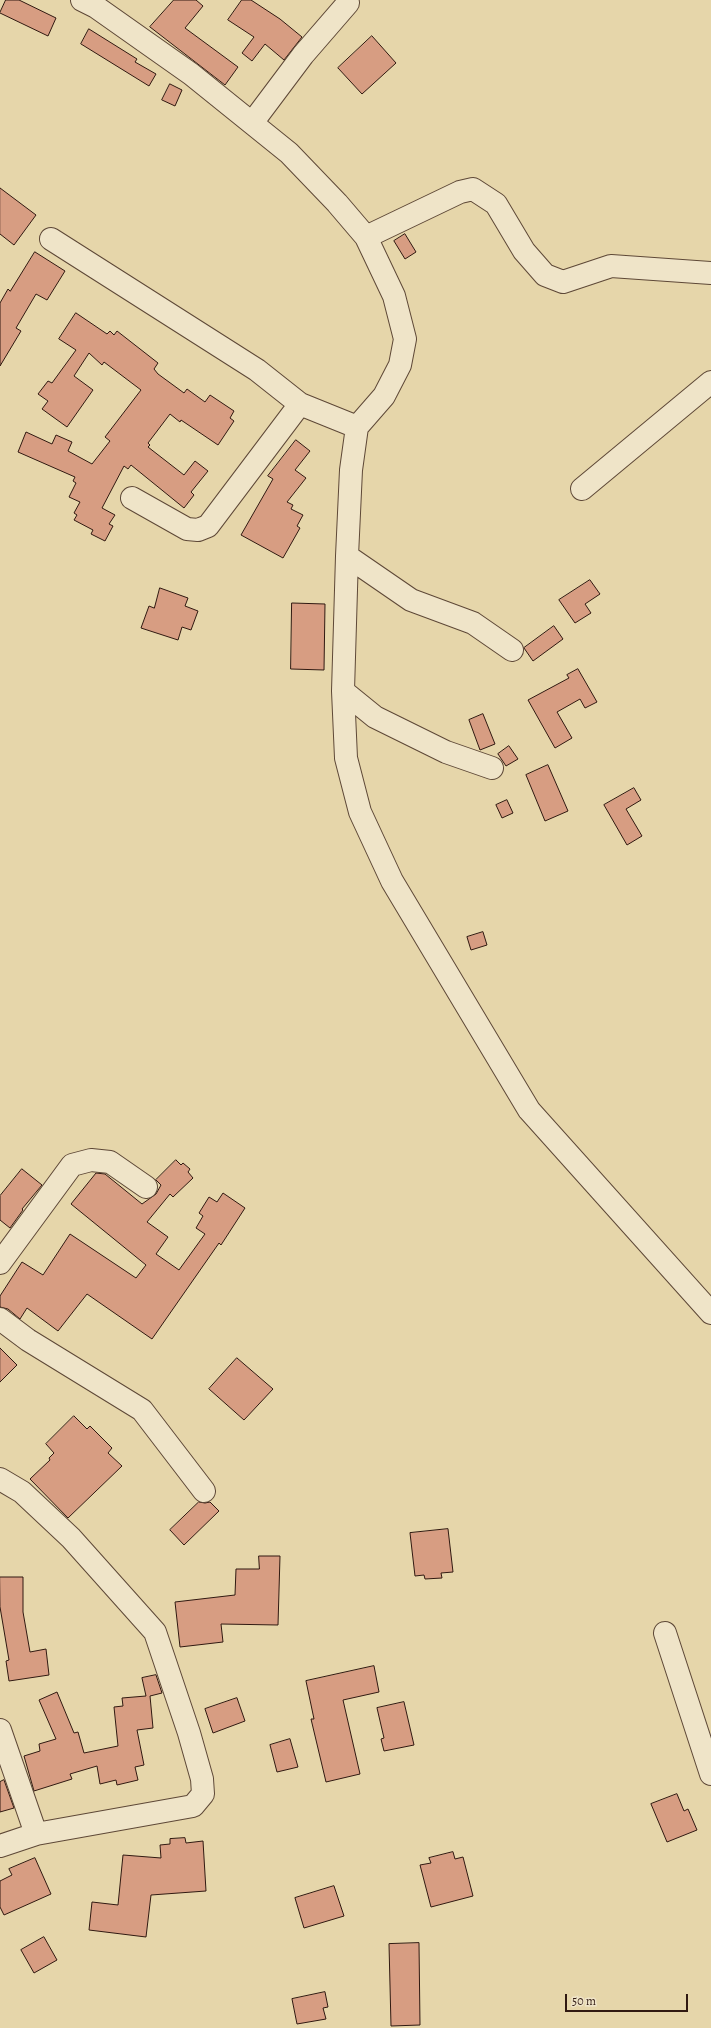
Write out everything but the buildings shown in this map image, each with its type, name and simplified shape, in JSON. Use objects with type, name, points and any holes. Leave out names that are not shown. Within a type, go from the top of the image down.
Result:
[{"type":"street","points":[[82,0],[96,7],[191,74],[289,153],[337,203],[366,237],[394,296],[405,339],[400,365],[384,396],[357,427],[352,470],[347,556],[343,691],[346,758],[360,812],[392,881],[529,1110],[711,1313]]},
{"type":"street","points":[[252,123],[303,55],[348,3]]},
{"type":"street","points":[[366,237],[460,192],[473,189],[496,204],[524,251],[545,275],[563,282],[611,266],[711,273]]},
{"type":"street","points":[[51,239],[257,370],[300,404],[357,427]]},
{"type":"street","points":[[582,489],[711,382]]},
{"type":"street","points":[[132,498],[187,529],[198,530],[208,526],[300,404]]},
{"type":"street","points":[[347,556],[411,600],[473,623],[512,650]]},
{"type":"street","points":[[343,691],[376,717],[446,752],[492,768]]},
{"type":"street","points":[[0,1263],[72,1165],[91,1160],[110,1162],[146,1187]]},
{"type":"street","points":[[0,1319],[28,1340],[142,1410],[204,1491]]},
{"type":"street","points":[[0,1479],[22,1492],[71,1538],[155,1632],[189,1733],[202,1779],[204,1794],[193,1806],[36,1834],[0,1846]]},
{"type":"street","points":[[665,1633],[711,1774]]},
{"type":"street","points":[[0,1730],[36,1834]]}]
